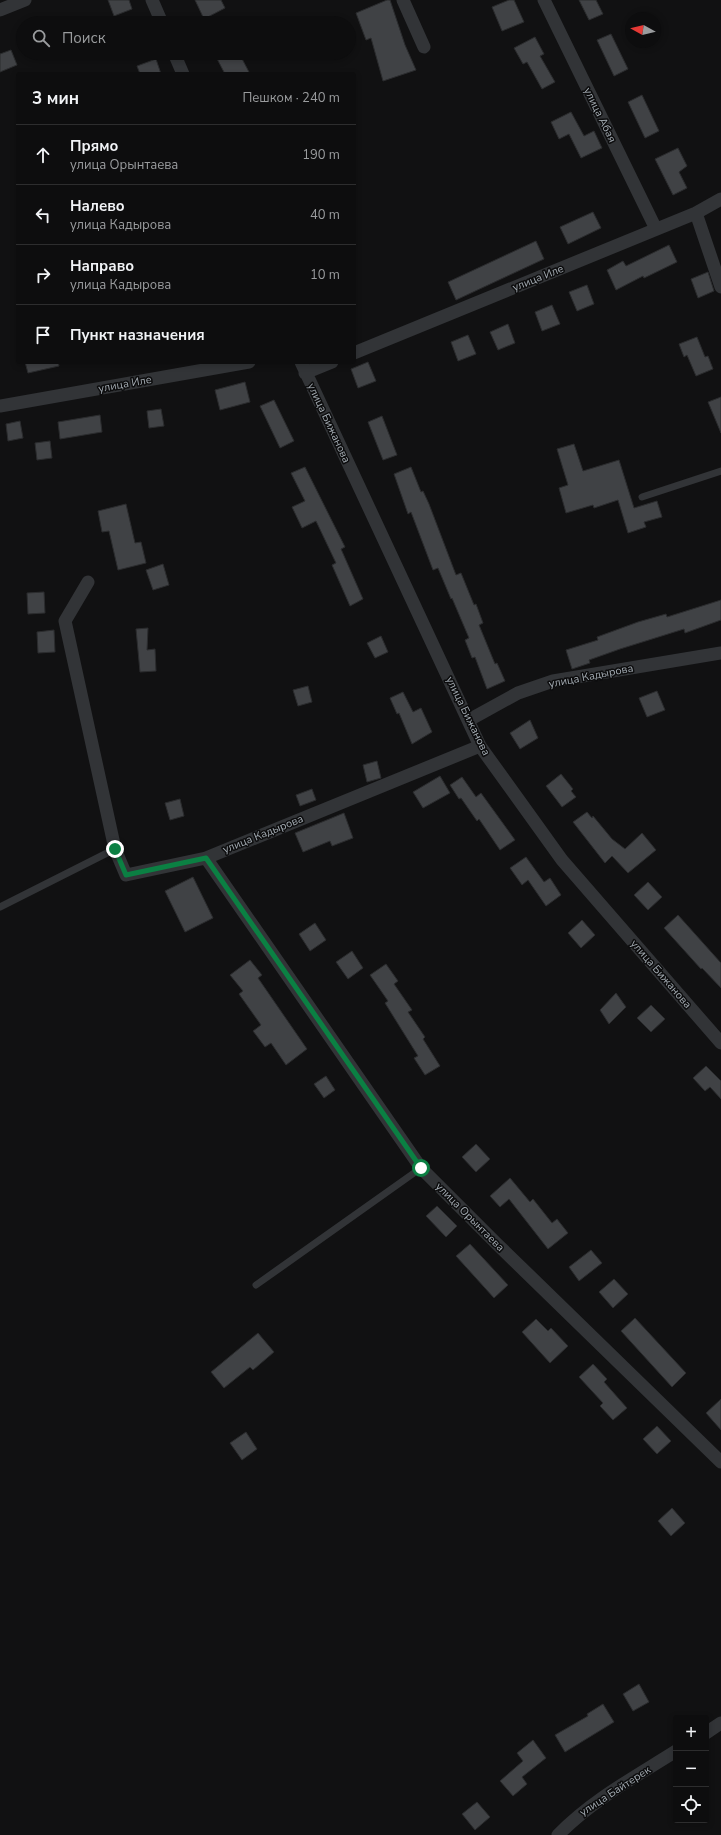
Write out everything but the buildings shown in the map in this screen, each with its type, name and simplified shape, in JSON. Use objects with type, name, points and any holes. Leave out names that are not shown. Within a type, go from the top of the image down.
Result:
[{"type":"street","points":[[0,10],[25,0]]},
{"type":"street","points":[[152,0],[159,16]]},
{"type":"street","points":[[403,0],[424,46]]},
{"type":"street","name":"улица Абая","points":[[544,0],[656,229]]},
{"type":"street","points":[[177,60],[182,72]]},
{"type":"street","name":"улица Иле","points":[[356,352],[696,213],[721,200]]},
{"type":"street","points":[[696,213],[721,287]]},
{"type":"street","name":"улица Иле","points":[[0,406],[238,364]]},
{"type":"street","points":[[303,368],[322,364]]},
{"type":"street","name":"улица Бижанова","points":[[303,368],[480,746],[562,860],[721,1043]]},
{"type":"street","name":"улица Кадырова","points":[[88,582],[65,621],[115,849],[126,875],[206,858],[480,746]]},
{"type":"street","name":"улица Кадырова","points":[[469,720],[518,693],[553,682],[721,653]]},
{"type":"street","name":"улица Орынтаева","points":[[206,858],[421,1168],[496,1244],[721,1462]]},
{"type":"street","points":[[709,1731],[721,1723]]},
{"type":"street","name":"улица Байтерек","points":[[558,1835],[576,1817],[602,1798],[673,1753]]},
{"type":"lane","points":[[642,497],[721,471]]},
{"type":"lane","points":[[0,908],[115,849]]},
{"type":"lane","points":[[256,1285],[421,1168]]},
{"type":"route","points":[[115,849],[126,875],[206,858],[421,1168]]}]
